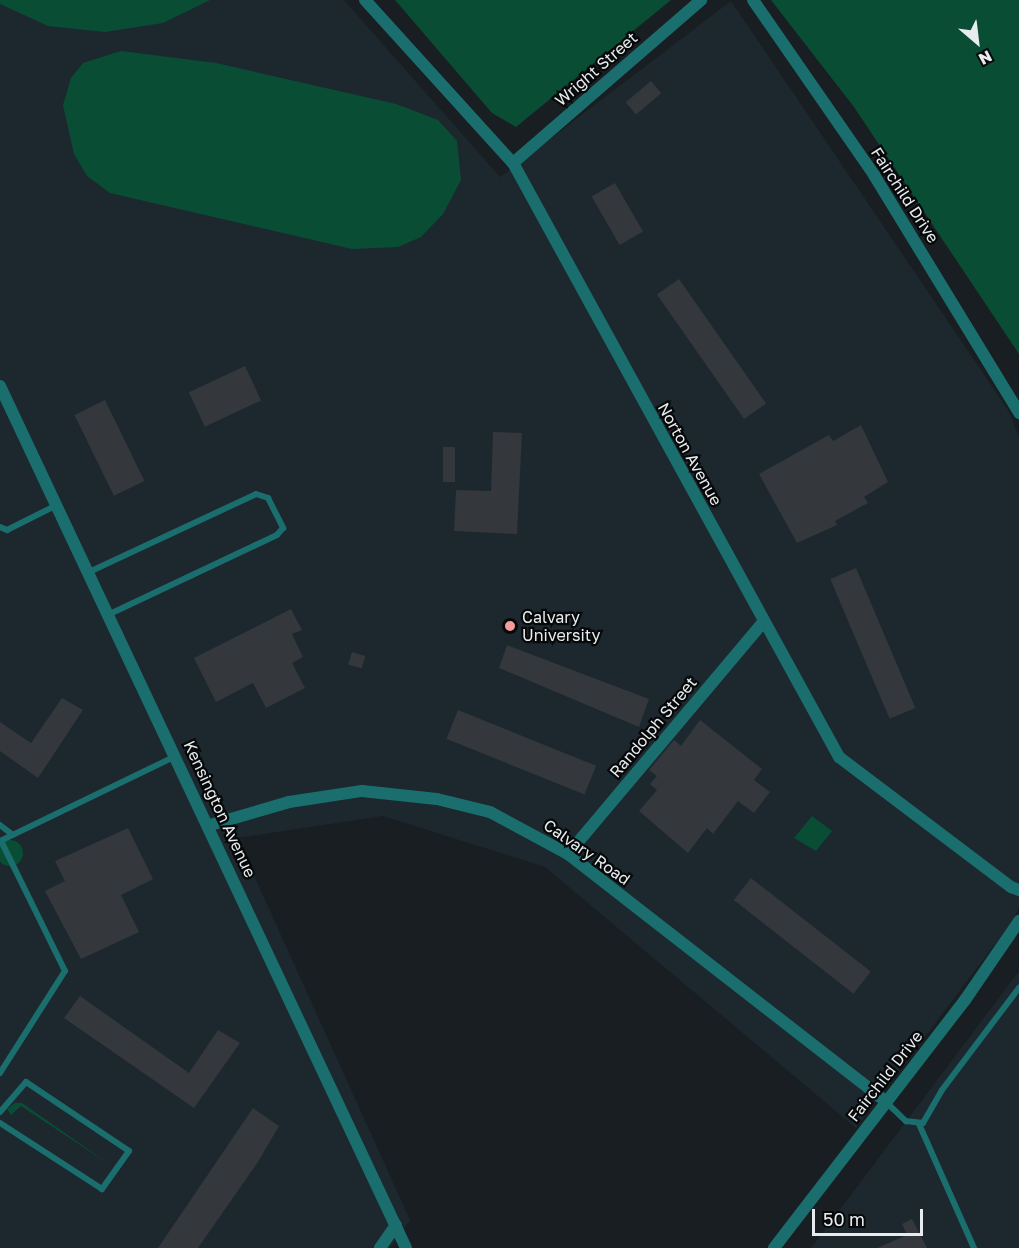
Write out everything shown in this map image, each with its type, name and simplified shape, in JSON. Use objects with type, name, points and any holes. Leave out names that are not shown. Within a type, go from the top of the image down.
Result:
[{"type":"street","name":"Norton Avenue","points":[[365,0],[513,163],[839,757],[1011,887],[1019,890]]},
{"type":"street","name":"Wright Street","points":[[513,163],[701,0]]},
{"type":"street","name":"Fairchild Drive","points":[[753,0],[874,175],[1019,413]]},
{"type":"street","name":"Kensington Avenue","points":[[0,386],[210,825],[406,1248]]},
{"type":"street","name":"Randolph Street","points":[[568,854],[764,621]]},
{"type":"street","name":"Calvary Road","points":[[210,825],[234,815],[325,795],[397,793],[490,812],[568,854],[886,1102]]},
{"type":"street","name":"Fairchild Drive","points":[[774,1248],[886,1102],[1019,921]]},
{"type":"street","points":[[380,1248],[396,1225]]},
{"type":"lane","points":[[89,572],[256,494],[268,498],[283,528],[277,535],[110,614]]},
{"type":"lane","points":[[0,527],[7,530],[57,505]]},
{"type":"lane","points":[[0,1073],[65,971],[0,841],[177,756]]},
{"type":"lane","points":[[0,825],[13,835]]},
{"type":"lane","points":[[919,1124],[1019,988]]},
{"type":"lane","points":[[0,1112],[26,1082],[129,1151],[102,1190],[0,1123]]},
{"type":"lane","points":[[886,1102],[906,1121],[919,1124]]},
{"type":"lane","points":[[919,1124],[974,1248]]},
{"type":"shaded area","name":"Calvary University","points":[[0,0],[344,0],[500,177],[731,1],[1008,410],[1019,436],[1019,906],[1014,919],[856,1128],[545,867],[383,816],[237,838],[410,1220],[390,1248],[0,1248]]},
{"type":"shaded area","points":[[1019,971],[1019,1248],[811,1248]]},
{"type":"green space","points":[[0,0],[210,0],[163,23],[105,32],[48,26],[0,4]]},
{"type":"green space","points":[[395,0],[671,0],[516,127],[492,113]]},
{"type":"green space","points":[[771,0],[1019,0],[1019,354],[854,107]]},
{"type":"green space","points":[[121,51],[216,63],[396,104],[438,120],[457,141],[461,180],[443,214],[421,237],[398,247],[352,249],[110,193],[87,176],[74,154],[63,105],[71,78],[83,63]]},
{"type":"green space","points":[[812,816],[832,831],[816,851],[794,838]]},
{"type":"green space","points":[[10,840],[19,844],[23,853],[19,862],[10,866],[1,862],[-3,853],[1,844]]},
{"type":"green space","points":[[15,1103],[22,1103],[112,1166],[21,1106],[11,1115],[7,1109]]},
{"type":"building","points":[[651,81],[661,93],[636,114],[626,102]]},
{"type":"building","points":[[615,183],[643,231],[620,245],[592,196]]},
{"type":"building","points":[[679,279],[766,404],[744,419],[657,294]]},
{"type":"building","points":[[245,366],[261,400],[205,427],[189,392]]},
{"type":"building","points":[[105,400],[144,481],[114,496],[74,415]]},
{"type":"building","points":[[861,425],[888,482],[864,497],[868,503],[835,521],[837,525],[797,543],[759,474],[829,435],[833,441]]},
{"type":"building","points":[[493,432],[522,433],[517,534],[454,531],[456,490],[491,491]]},
{"type":"building","points":[[443,447],[455,447],[455,482],[443,482]]},
{"type":"building","points":[[856,568],[915,708],[890,719],[830,579]]},
{"type":"building","points":[[291,609],[302,630],[292,634],[303,657],[292,663],[305,688],[266,708],[253,683],[216,702],[194,658]]},
{"type":"building","points":[[507,645],[649,699],[639,727],[499,668]]},
{"type":"building","points":[[352,652],[365,656],[362,669],[348,664]]},
{"type":"building","points":[[62,698],[83,710],[38,778],[0,751],[0,722],[31,743]]},
{"type":"building","points":[[458,710],[596,766],[585,795],[446,739]]},
{"type":"building","points":[[700,720],[762,769],[754,780],[770,792],[754,813],[738,801],[713,834],[707,828],[688,853],[639,811],[657,790],[650,784],[657,776],[649,770],[674,740],[681,746]]},
{"type":"building","points":[[128,828],[153,879],[121,895],[139,932],[81,959],[45,891],[65,881],[55,861]]},
{"type":"building","points":[[751,878],[871,972],[854,994],[734,900]]},
{"type":"building","points":[[80,996],[189,1073],[218,1030],[240,1043],[194,1108],[64,1018]]},
{"type":"building","points":[[253,1108],[279,1126],[258,1162],[198,1248],[158,1248]]},
{"type":"building","points":[[912,1219],[927,1248],[877,1248],[907,1235],[902,1224]]},
{"type":"place","name":"Calvary University","points":[[510,626]]}]
